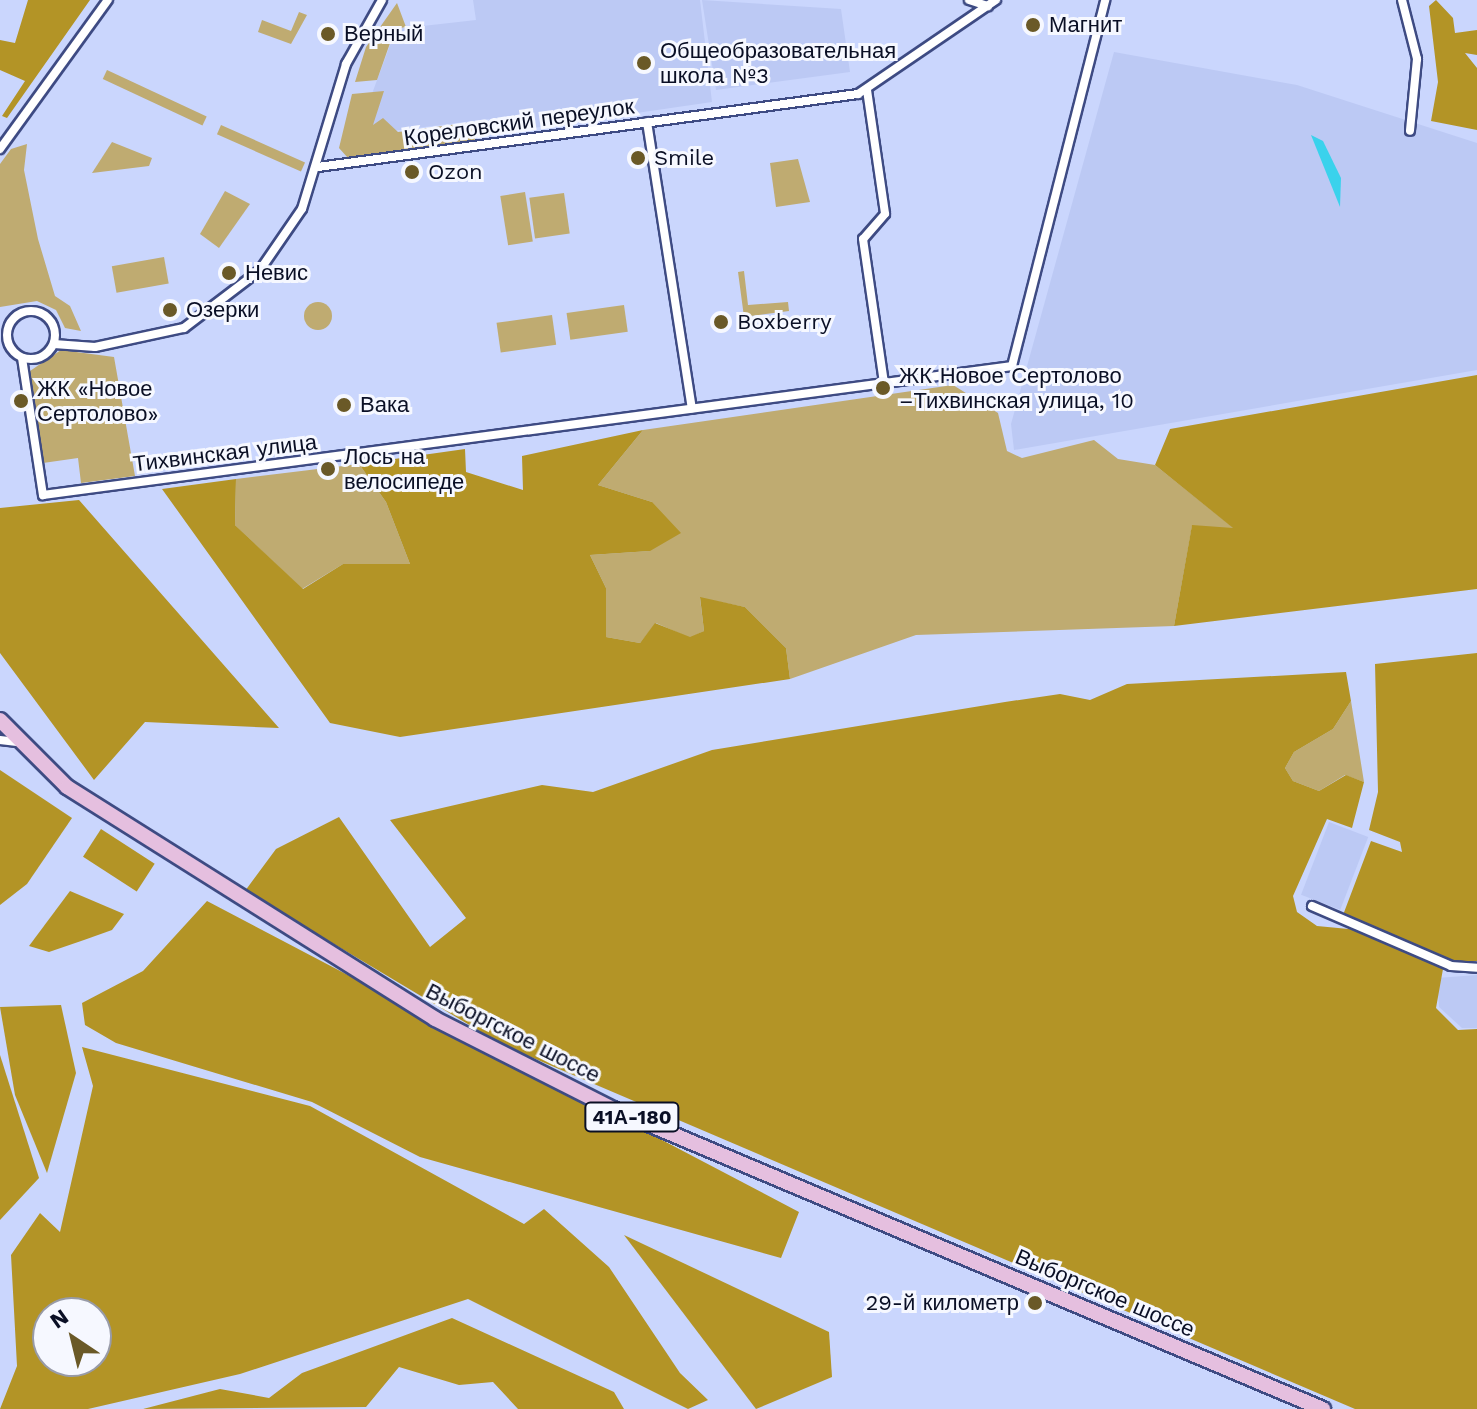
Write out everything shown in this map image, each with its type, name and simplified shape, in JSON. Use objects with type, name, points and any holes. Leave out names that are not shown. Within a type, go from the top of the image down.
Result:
[{"type":"main road","name":"Выборгское шоссе","points":[[0,720],[17,742],[102,812],[365,977],[506,1056],[613,1109],[1323,1409]]},
{"type":"street","points":[[0,149],[108,0]]},
{"type":"street","points":[[10,323],[8,341],[22,358],[41,357],[54,344],[140,342],[220,307],[274,253],[318,167],[346,64],[382,0]]},
{"type":"street","points":[[969,0],[992,3]]},
{"type":"street","name":"Тихвинская улица","points":[[22,358],[43,495],[1012,366],[1105,0]]},
{"type":"street","points":[[1402,0],[1417,59],[1410,131]]},
{"type":"street","points":[[884,383],[863,239],[885,214],[867,90],[992,3]]},
{"type":"street","name":"Кореловский переулок","points":[[318,167],[867,90]]},
{"type":"street","points":[[647,122],[692,408]]},
{"type":"street","points":[[0,320],[10,323],[27,312],[46,316],[54,344]]},
{"type":"street","points":[[0,740],[17,742]]},
{"type":"street","points":[[1312,906],[1451,966],[1477,968]]},
{"type":"shaded area","points":[[28,0],[90,0],[7,118],[2,116],[25,81],[0,70],[0,40],[15,43]]},
{"type":"shaded area","points":[[473,0],[700,0],[712,102],[493,134],[489,119],[376,133],[363,118],[396,29],[476,20]]},
{"type":"shaded area","points":[[702,0],[841,9],[850,72],[716,90]]},
{"type":"shaded area","points":[[1436,0],[1453,18],[1455,33],[1477,30],[1477,55],[1465,53],[1477,68],[1477,130],[1431,121],[1438,82],[1429,6]]},
{"type":"shaded area","points":[[397,3],[406,27],[395,29],[377,80],[355,82],[366,47]]},
{"type":"shaded area","points":[[299,12],[307,15],[291,44],[258,32],[262,20],[291,31]]},
{"type":"shaded area","points":[[1114,52],[1297,85],[1477,143],[1477,370],[1014,450],[1011,424]]},
{"type":"shaded area","points":[[107,70],[207,116],[202,126],[103,79]]},
{"type":"shaded area","points":[[384,91],[373,125],[383,118],[398,132],[473,122],[475,142],[348,158],[339,148],[352,94]]},
{"type":"shaded area","points":[[221,125],[305,162],[301,172],[217,134]]},
{"type":"shaded area","points":[[112,142],[152,158],[149,166],[92,173]]},
{"type":"shaded area","points":[[27,144],[24,170],[38,239],[55,296],[70,306],[81,331],[65,328],[56,310],[37,301],[0,307],[0,164],[11,149]]},
{"type":"shaded area","points":[[798,159],[810,202],[776,207],[770,163]]},
{"type":"shaded area","points":[[225,191],[250,204],[219,248],[200,234]]},
{"type":"shaded area","points":[[525,192],[533,241],[508,245],[500,196]]},
{"type":"shaded area","points":[[564,193],[570,234],[535,238],[529,198]]},
{"type":"shaded area","points":[[164,257],[169,284],[116,293],[112,266]]},
{"type":"shaded area","points":[[744,271],[748,305],[788,302],[789,311],[744,317],[738,272]]},
{"type":"shaded area","points":[[318,302],[328,306],[332,316],[328,326],[318,330],[308,326],[304,316],[308,306]]},
{"type":"shaded area","points":[[624,305],[628,332],[570,340],[567,313]]},
{"type":"shaded area","points":[[552,315],[556,345],[501,353],[497,323]]},
{"type":"shaded area","points":[[61,350],[114,357],[135,476],[81,483],[78,458],[43,463],[30,371]]},
{"type":"shaded area","points":[[1477,375],[1477,589],[1174,626],[1192,525],[1233,528],[1155,465],[1170,429]]},
{"type":"shaded area","points":[[953,385],[998,413],[1007,451],[1022,458],[1094,440],[1118,459],[1155,465],[1235,529],[1192,526],[1174,626],[916,635],[790,679],[786,648],[745,607],[700,598],[704,631],[690,638],[656,623],[640,643],[606,637],[606,588],[590,555],[650,551],[652,502],[598,485],[643,430]]},
{"type":"shaded area","points":[[643,430],[598,485],[652,502],[681,533],[650,551],[590,555],[606,588],[606,637],[640,643],[655,623],[690,637],[704,631],[700,597],[745,607],[786,648],[790,679],[400,737],[330,723],[162,489],[236,479],[235,525],[303,589],[343,564],[410,564],[386,502],[359,464],[465,449],[466,472],[523,490],[522,456]]},
{"type":"shaded area","points":[[359,464],[386,502],[410,564],[343,564],[302,589],[235,525],[236,479]]},
{"type":"shaded area","points":[[79,500],[279,728],[145,722],[94,780],[0,653],[0,508]]},
{"type":"shaded area","points":[[1477,653],[1477,961],[1452,963],[1343,915],[1371,841],[1402,852],[1400,842],[1369,830],[1378,792],[1375,664]]},
{"type":"shaded area","points":[[1346,672],[1351,701],[1333,729],[1294,752],[1285,768],[1293,781],[1319,791],[1346,775],[1364,782],[1352,828],[1327,819],[1293,896],[1297,912],[1317,926],[1359,930],[1443,969],[1436,1008],[1458,1030],[1477,1029],[1477,1409],[1355,1409],[503,1045],[245,891],[276,849],[339,817],[430,947],[466,918],[390,820],[542,785],[593,792],[712,750],[1005,702],[1060,694],[1090,700],[1127,684]]},
{"type":"shaded area","points":[[1351,701],[1364,782],[1345,775],[1319,791],[1293,781],[1285,768],[1294,752],[1333,729]]},
{"type":"shaded area","points":[[0,770],[72,818],[27,884],[0,905]]},
{"type":"shaded area","points":[[1329,822],[1368,837],[1340,910],[1301,895]]},
{"type":"shaded area","points":[[101,829],[155,864],[137,892],[83,857]]},
{"type":"shaded area","points":[[70,891],[124,914],[112,930],[49,952],[29,946]]},
{"type":"shaded area","points":[[207,901],[799,1212],[781,1258],[420,1157],[312,1102],[116,1043],[85,1025],[82,1003],[143,971]]},
{"type":"shaded area","points":[[1477,975],[1477,1028],[1462,1028],[1439,1007],[1437,978]]},
{"type":"shaded area","points":[[61,1005],[76,1073],[47,1173],[15,1095],[0,1007]]},
{"type":"shaded area","points":[[82,1047],[310,1106],[524,1224],[544,1209],[609,1267],[680,1373],[708,1400],[688,1409],[468,1299],[240,1374],[88,1409],[0,1409],[17,1366],[11,1255],[40,1213],[60,1232],[93,1086]]},
{"type":"shaded area","points":[[0,1055],[39,1178],[0,1220]]},
{"type":"shaded area","points":[[624,1235],[829,1332],[832,1377],[756,1409]]},
{"type":"shaded area","points":[[452,1318],[614,1392],[624,1409],[518,1409],[493,1382],[459,1385],[399,1367],[366,1407],[143,1409],[220,1389],[269,1398],[302,1373]]},
{"type":"water","points":[[1311,135],[1323,141],[1341,178],[1340,207]]},
{"type":"place","name":"Магнит","points":[[1033,25]]},
{"type":"place","name":"Верный","points":[[328,34]]},
{"type":"place","name":"Общеобразовательная школа №3","points":[[644,63]]},
{"type":"place","name":"Smile","points":[[638,158]]},
{"type":"place","name":"Ozon","points":[[412,172]]},
{"type":"place","name":"Невис","points":[[229,273]]},
{"type":"place","name":"Озерки","points":[[170,310]]},
{"type":"place","name":"Boxberry","points":[[721,322]]},
{"type":"place","name":"ЖК Новое Сертолово –Тихвинская улица, 10","points":[[883,388]]},
{"type":"place","name":"ЖК «Новое Сертолово»","points":[[21,401]]},
{"type":"place","name":"Вака","points":[[344,405]]},
{"type":"place","name":"Лось на велосипеде","points":[[328,469]]},
{"type":"place","name":"29-й километр","points":[[1035,1303]]}]
